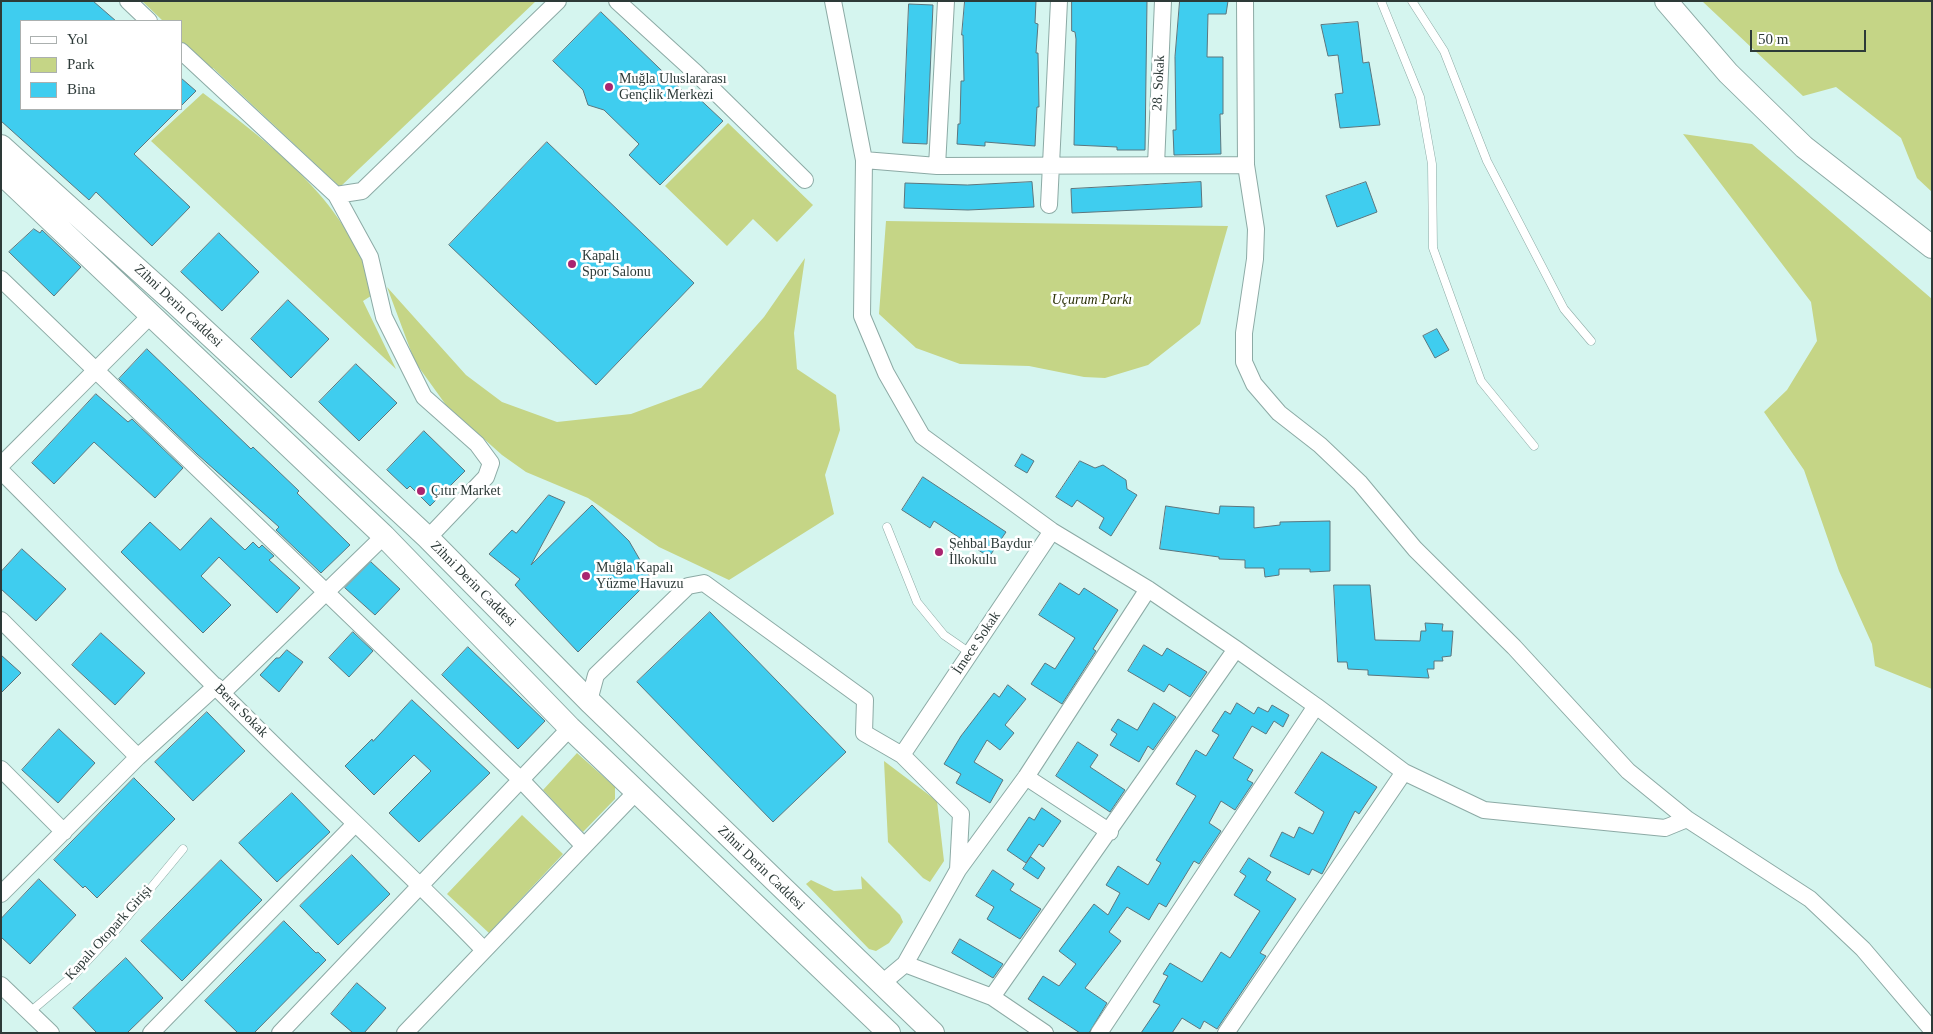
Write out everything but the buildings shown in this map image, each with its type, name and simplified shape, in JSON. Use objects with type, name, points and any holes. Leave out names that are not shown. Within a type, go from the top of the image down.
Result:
[{"type":"main road","points":[[1666,1],[1728,73],[1804,147],[1932,247]]},
{"type":"main road","name":"Zihni Derin Caddesi","points":[[1,146],[174,302],[428,538],[589,701],[933,1033]]},
{"type":"main road","name":"Zihni Derin Caddesi","points":[[1,173],[384,536],[570,728],[889,1033]]},
{"type":"main road","points":[[570,728],[589,701]]},
{"type":"main road","points":[[638,791],[659,768]]},
{"type":"main road","points":[[860,1006],[881,984]]},
{"type":"street","points":[[128,1],[148,20]]},
{"type":"street","points":[[336,195],[362,191],[558,1]]},
{"type":"street","points":[[617,1],[696,73],[805,180]]},
{"type":"street","points":[[833,1],[864,160],[862,316],[886,373],[922,436],[1052,531],[1148,589],[1236,649],[1404,772],[1484,810],[1665,828],[1686,820]]},
{"type":"street","points":[[936,166],[946,1]]},
{"type":"street","points":[[1049,204],[1059,1]]},
{"type":"street","name":"28. Sokak","points":[[1156,165],[1163,1]]},
{"type":"street","points":[[1245,1],[1246,165],[1256,229],[1255,259],[1244,333],[1244,362],[1254,384],[1279,413],[1320,445],[1360,483],[1415,549],[1514,648],[1628,771],[1686,820],[1810,899],[1864,949],[1932,1030]]},
{"type":"street","points":[[182,52],[336,195],[370,257],[384,317],[424,397],[477,444],[491,462],[486,477],[428,538]]},
{"type":"street","points":[[864,160],[936,166],[1246,165]]},
{"type":"street","points":[[1,279],[522,781],[583,845]]},
{"type":"street","points":[[1,464],[96,372],[150,316]]},
{"type":"street","name":"Berat Sokak","points":[[1,471],[355,824],[421,884],[483,949]]},
{"type":"street","name":"İmece Sokak","points":[[902,755],[1052,531]]},
{"type":"street","points":[[1,894],[138,757],[219,690],[384,536]]},
{"type":"street","points":[[589,701],[596,675],[688,586],[704,583],[865,700],[864,733],[902,755],[961,814],[958,870]]},
{"type":"street","points":[[881,984],[905,964],[958,870],[1026,777],[1148,589]]},
{"type":"street","points":[[1,620],[138,757]]},
{"type":"street","points":[[992,997],[1110,832],[1236,649]]},
{"type":"street","points":[[1098,1033],[1316,706]]},
{"type":"street","points":[[280,1033],[421,884],[522,781],[570,728]]},
{"type":"street","points":[[1,769],[64,832]]},
{"type":"street","points":[[1226,1033],[1404,772]]},
{"type":"street","points":[[1026,777],[1110,832]]},
{"type":"street","points":[[405,1033],[583,845],[638,791]]},
{"type":"street","points":[[151,1033],[355,824]]},
{"type":"street","points":[[905,964],[992,997],[1045,1033]]},
{"type":"street","points":[[1,985],[52,1033]]},
{"type":"lane","points":[[1381,1],[1420,97],[1432,164],[1433,248],[1481,381],[1534,446]]},
{"type":"lane","points":[[1412,1],[1444,51],[1487,161],[1555,292],[1564,309],[1591,340]]},
{"type":"lane","points":[[887,527],[917,602],[944,635],[970,653]]},
{"type":"lane","name":"Kapalı Otopark Girişi","points":[[30,1012],[76,972],[100,948],[183,849]]},
{"type":"green space","points":[[142,1],[536,1],[340,187],[213,68],[209,73],[182,47],[182,20],[162,20]]},
{"type":"green space","points":[[1702,1],[1932,1],[1932,192],[1917,178],[1901,138],[1836,87],[1803,96]]},
{"type":"green space","points":[[203,93],[282,156],[328,205],[347,232],[363,262],[374,294],[363,301],[396,369],[151,141]]},
{"type":"green space","points":[[728,123],[813,205],[777,242],[753,219],[727,246],[665,186]]},
{"type":"green space","points":[[1683,134],[1752,144],[1932,299],[1932,689],[1875,666],[1872,644],[1839,571],[1804,470],[1764,412],[1787,390],[1817,341],[1811,302]]},
{"type":"green space","name":"Uçurum Parkı","points":[[886,221],[1228,226],[1200,324],[1148,365],[1105,378],[1084,377],[1029,366],[960,364],[916,348],[879,314]]},
{"type":"green space","points":[[805,258],[794,333],[797,369],[836,395],[840,430],[825,475],[834,514],[729,580],[659,547],[588,498],[526,472],[502,455],[446,405],[415,362],[387,287],[466,375],[502,402],[557,422],[631,414],[701,388],[764,317]]},
{"type":"green space","points":[[577,753],[615,787],[615,799],[583,832],[543,790]]},
{"type":"green space","points":[[884,761],[937,801],[944,861],[930,882],[923,878],[888,842]]},
{"type":"green space","points":[[522,815],[563,854],[489,933],[447,894]]},
{"type":"green space","points":[[861,876],[900,915],[903,922],[889,943],[876,951],[869,949],[806,884],[811,880],[834,891],[862,889]]},
{"type":"place","name":"Muğla Uluslararası Gençlik Merkezi","points":[[609,87]]},
{"type":"place","name":"Kapalı Spor Salonu","points":[[572,264]]},
{"type":"place","name":"Çıtır Market","points":[[421,491]]},
{"type":"place","name":"Şehbal Baydur İlkokulu","points":[[939,552]]},
{"type":"place","name":"Muğla Kapalı Yüzme Havuzu","points":[[586,576]]}]
